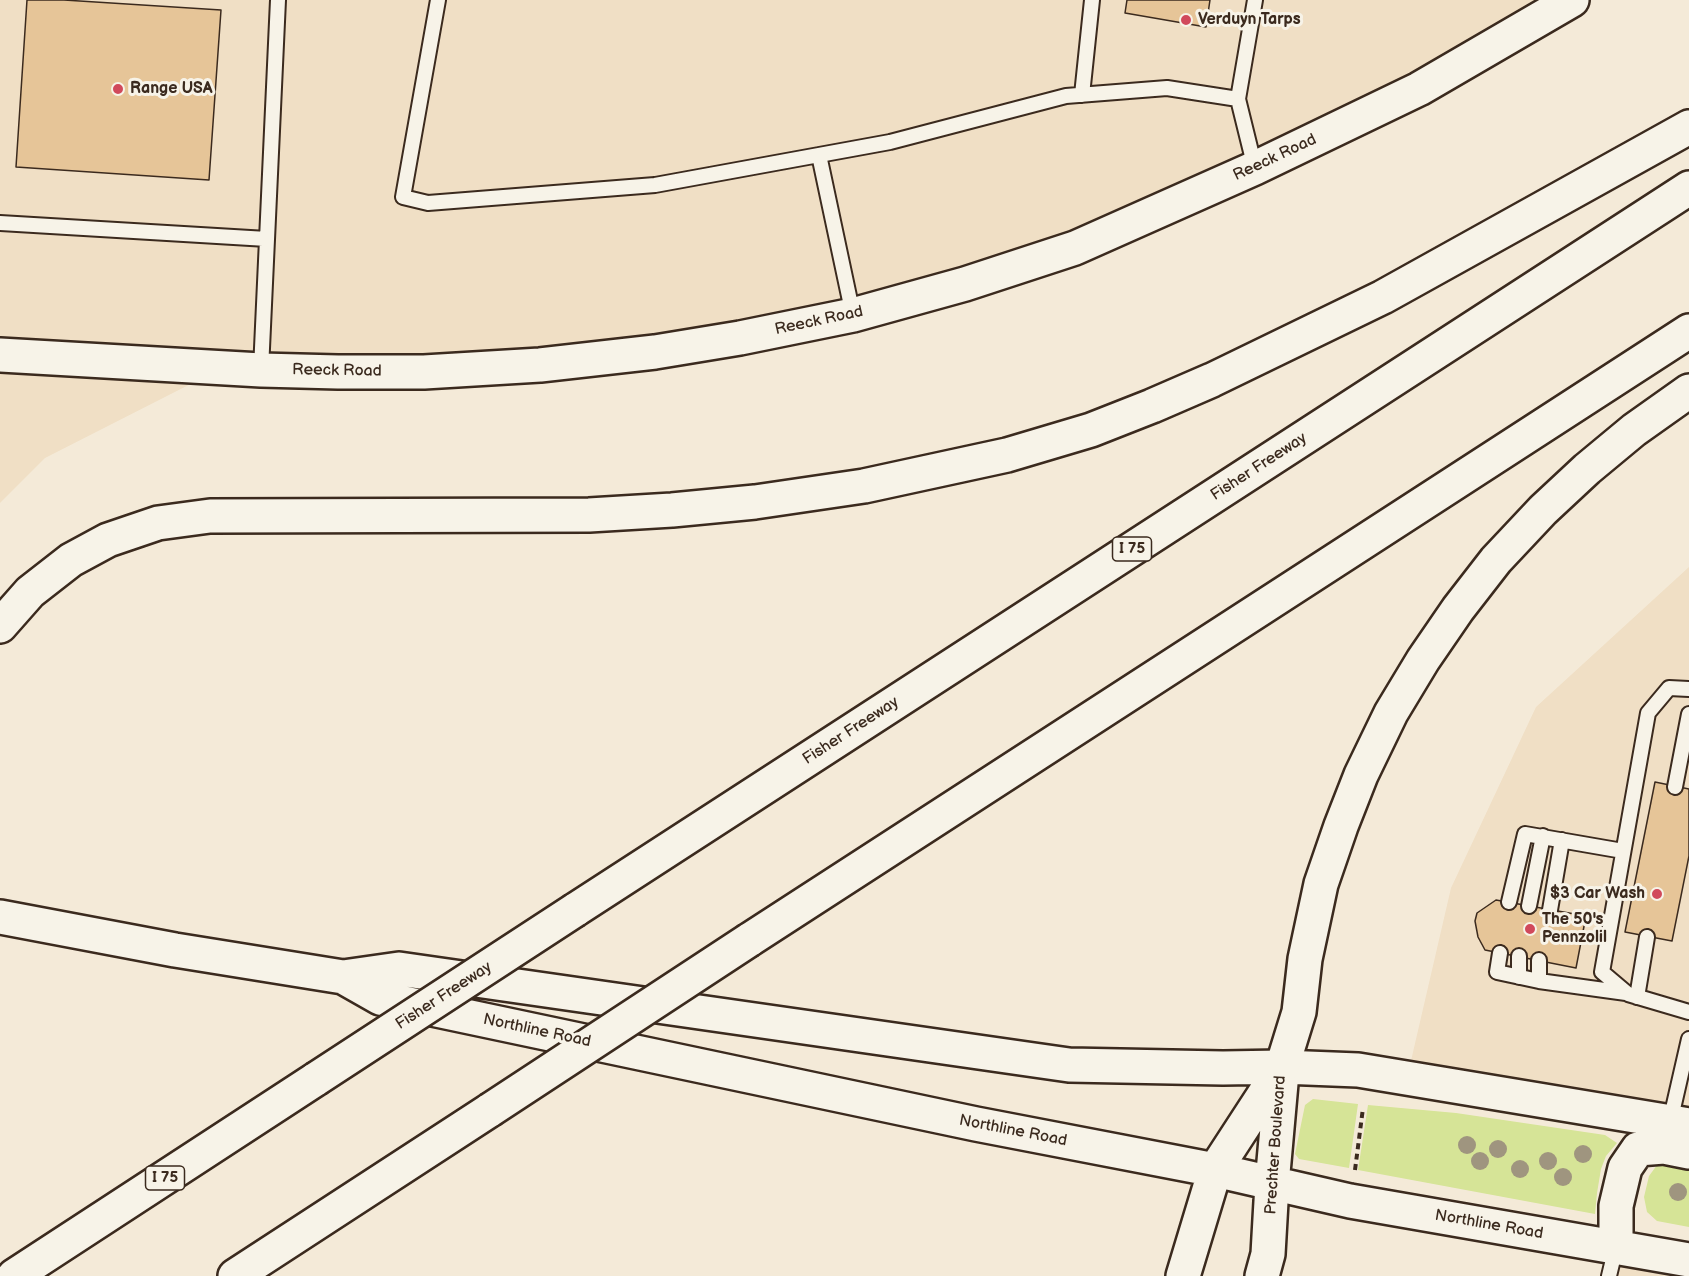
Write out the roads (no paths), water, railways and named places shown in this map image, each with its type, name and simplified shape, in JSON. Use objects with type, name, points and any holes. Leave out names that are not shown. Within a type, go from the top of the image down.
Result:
[{"type":"main road","name":"Reeck Road","points":[[0,355],[261,370],[424,372],[540,364],[655,352],[719,342],[853,315],[965,285],[1075,249],[1255,168],[1419,89],[1572,0]]},
{"type":"main road","points":[[0,626],[30,592],[71,560],[108,540],[158,523],[210,516],[577,515],[672,510],[755,502],[864,486],[1007,455],[1090,430],[1212,380],[1383,297],[1689,127]]},
{"type":"main road","name":"Fisher Freeway","points":[[14,1276],[1689,188]]},
{"type":"main road","points":[[236,1276],[748,940],[1689,331]]},
{"type":"main road","points":[[1282,1067],[1299,1012],[1305,959],[1322,884],[1361,775],[1391,713],[1423,660],[1458,609],[1496,560],[1543,510],[1587,469],[1689,391]]},
{"type":"main road","name":"Northline Road","points":[[0,917],[175,950],[343,977],[399,969],[1070,1065],[1358,1070],[1679,1124]]},
{"type":"main road","name":"Northline Road","points":[[343,977],[380,998],[964,1121],[1215,1170],[1612,1262],[1674,1261]]},
{"type":"main road","name":"Prechter Boulevard","points":[[1183,1276],[1215,1170],[1282,1067]]},
{"type":"main road","name":"Prechter Boulevard","points":[[1262,1276],[1268,1254],[1282,1067]]},
{"type":"main road","points":[[1612,1262],[1616,1206],[1625,1168],[1638,1149],[1664,1147],[1689,1152]]},
{"type":"lane","points":[[261,370],[278,0]]},
{"type":"lane","points":[[438,0],[403,197],[428,202],[656,185],[890,142],[1066,96],[1167,88],[1238,99]]},
{"type":"lane","points":[[1082,95],[1092,0]]},
{"type":"lane","points":[[1255,0],[1238,99],[1255,168]]},
{"type":"lane","points":[[819,155],[853,315]]},
{"type":"lane","points":[[0,223],[267,239]]},
{"type":"lane","points":[[1632,995],[1602,972],[1648,713],[1669,688],[1689,688]]},
{"type":"lane","points":[[1675,787],[1689,714]]},
{"type":"lane","points":[[1509,902],[1525,834],[1623,851]]},
{"type":"lane","points":[[1529,906],[1543,836]]},
{"type":"lane","points":[[1550,910],[1562,840]]},
{"type":"lane","points":[[1632,995],[1647,937]]},
{"type":"lane","points":[[1500,953],[1497,972],[1539,981],[1632,995],[1689,1012]]},
{"type":"lane","points":[[1518,957],[1519,977]]},
{"type":"lane","points":[[1539,960],[1539,981]]},
{"type":"lane","points":[[1679,1124],[1689,1039]]},
{"type":"place","name":"Verduyn Tarps","points":[[1186,20]]},
{"type":"place","name":"Range USA","points":[[118,89]]},
{"type":"place","name":"$3 Car Wash","points":[[1657,894]]},
{"type":"place","name":"The 50's Pennzolil","points":[[1530,929]]}]
